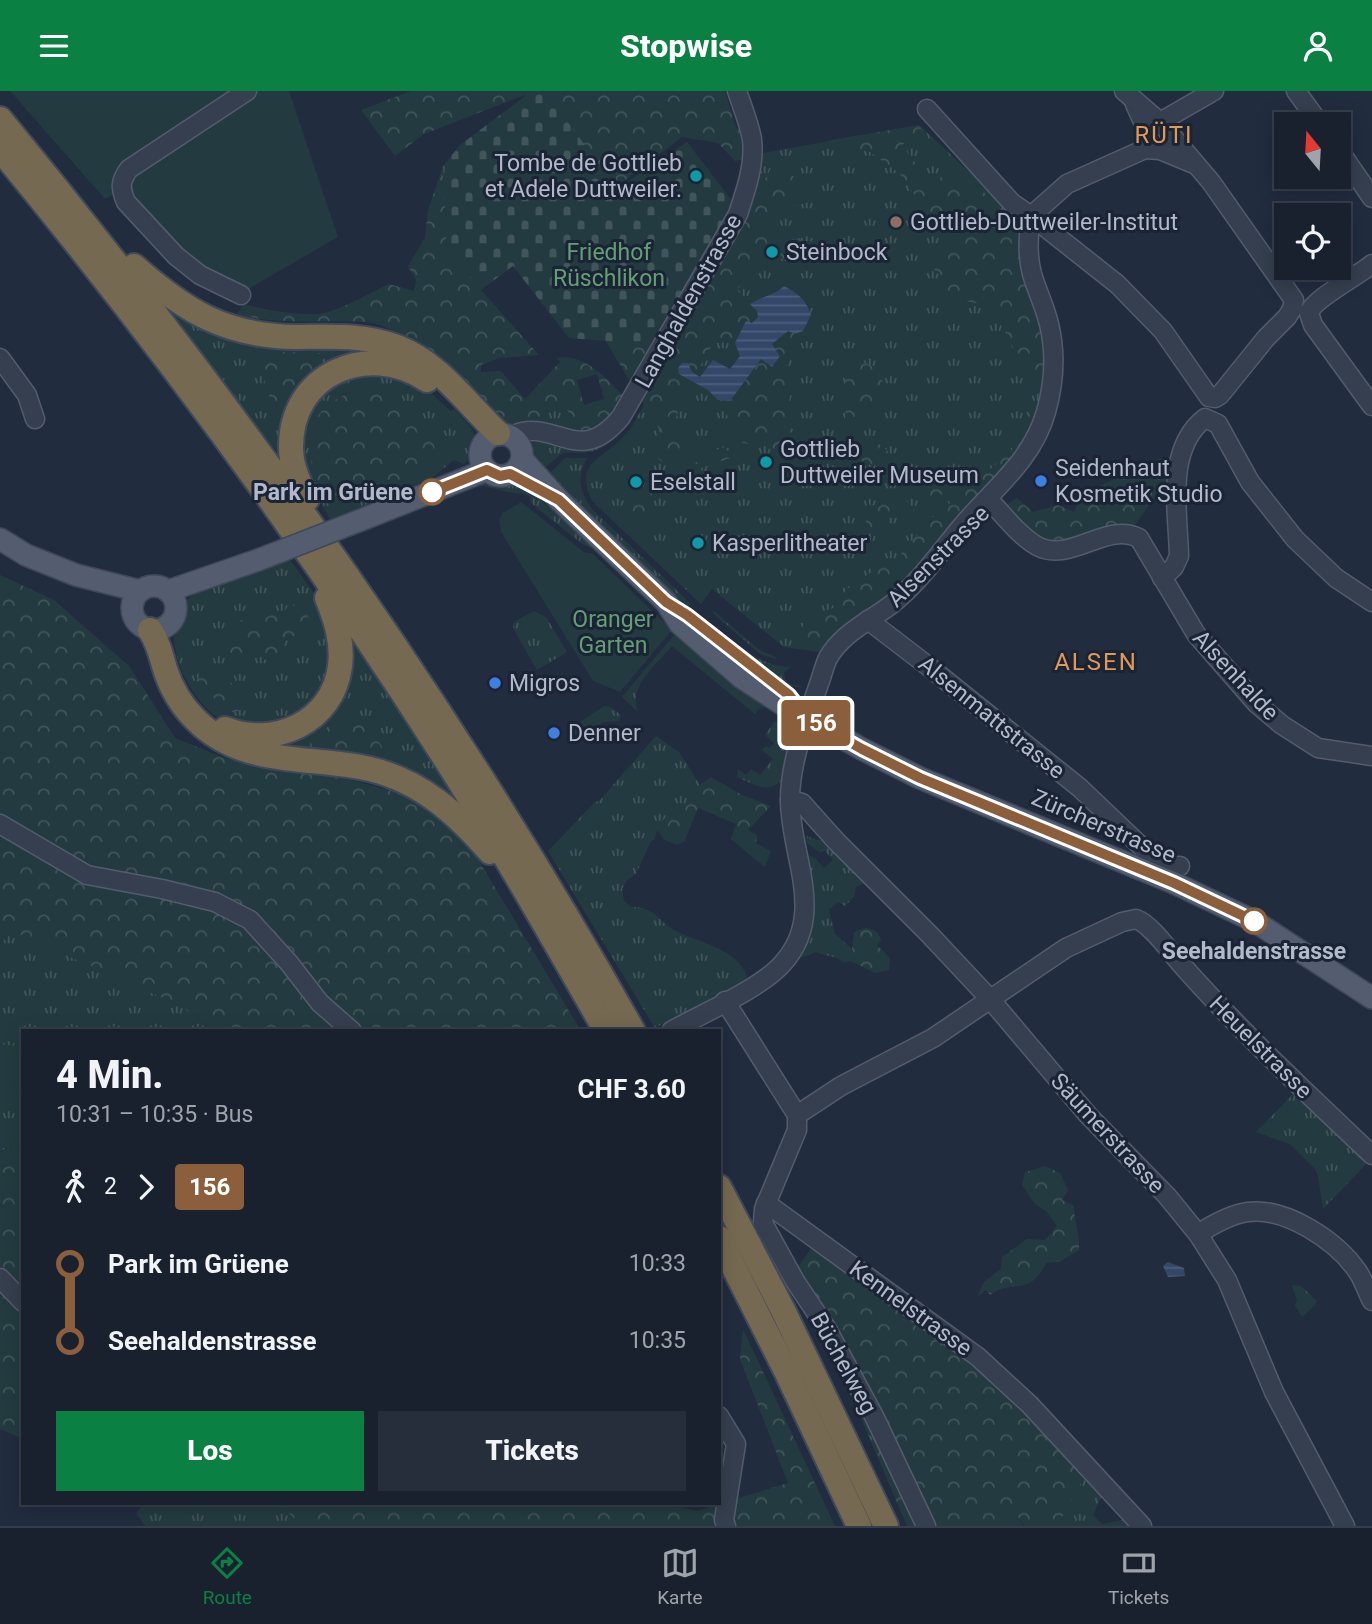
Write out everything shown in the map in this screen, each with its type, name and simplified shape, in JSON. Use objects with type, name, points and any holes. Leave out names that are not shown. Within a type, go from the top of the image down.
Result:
[{"type":"highway","points":[[0,118],[89,226],[215,390],[341,565],[479,771],[632,1029]]},
{"type":"highway","points":[[0,149],[163,353],[309,555],[451,768],[605,1029]]},
{"type":"highway","points":[[89,226],[176,301],[220,325],[268,335],[369,339],[404,350],[438,372],[502,453]]},
{"type":"highway","points":[[341,565],[302,490],[292,458],[292,433],[297,415],[306,397],[320,382],[342,368],[361,363],[386,363],[404,368],[424,379],[455,404],[502,453]]},
{"type":"highway","points":[[166,613],[169,649],[176,673],[191,700],[209,719],[225,729],[251,736],[279,734],[297,727],[312,718],[329,698],[341,664],[337,623],[309,555]]},
{"type":"highway","points":[[166,613],[160,648],[164,668],[175,692],[190,714],[214,735],[256,754],[370,769],[420,789],[450,810],[477,837],[543,923]]},
{"type":"highway","points":[[721,1191],[789,1322],[886,1526]]},
{"type":"highway","points":[[721,1242],[859,1526]]},
{"type":"main road","points":[[136,598],[136,621],[166,613],[203,577],[258,560],[449,484],[502,453]]},
{"type":"main road","name":"Zürcherstrasse","points":[[502,453],[559,500],[666,602],[680,624],[752,685],[862,749],[920,778],[1174,883],[1254,921],[1372,998]]},
{"type":"main road","points":[[0,539],[26,555],[99,581],[136,598]]},
{"type":"main road","points":[[136,598],[154,586],[166,613]]},
{"type":"street","points":[[241,295],[200,275],[176,256],[126,202],[122,179],[129,169],[247,91]]},
{"type":"street","name":"Langhaldenstrasse","points":[[502,453],[537,431],[575,441],[593,440],[613,427],[634,397],[738,214],[753,153],[751,136],[737,91]]},
{"type":"street","points":[[1160,122],[1214,91]]},
{"type":"street","points":[[1296,91],[1311,112]]},
{"type":"street","points":[[928,109],[1012,203],[1117,283],[1163,331],[1209,397],[1215,398],[1287,317],[1294,305],[1292,296],[1197,165],[1160,122],[1129,96]]},
{"type":"street","points":[[1129,96],[1148,137],[1145,149]]},
{"type":"street","points":[[989,499],[1028,452],[1045,415],[1053,384],[1049,325],[1032,273],[1028,244],[1031,216],[1067,184],[1145,149],[1160,150],[1197,165]]},
{"type":"street","points":[[1351,165],[1370,190]]},
{"type":"street","points":[[1372,264],[1310,308],[1313,325],[1372,406]]},
{"type":"street","points":[[0,358],[27,395],[35,419]]},
{"type":"street","points":[[1162,578],[1174,568],[1179,556],[1177,464],[1183,444],[1205,418],[1217,424],[1250,482],[1294,539],[1336,578],[1372,602]]},
{"type":"street","name":"Alsenstrasse","points":[[675,1029],[771,974],[785,962],[801,933],[805,915],[804,890],[790,800],[793,773],[807,718],[828,658],[850,634],[908,590],[989,499],[1026,538],[1050,550],[1064,550],[1117,534],[1131,534],[1139,538],[1162,578]]},
{"type":"street","name":"Alsenhalde","points":[[1162,578],[1196,634],[1221,665],[1245,692],[1282,725],[1318,748],[1372,756]]},
{"type":"street","name":"Alsenmattstrasse","points":[[868,620],[1080,788],[1146,852],[1172,866],[1180,866]]},
{"type":"street","name":"Säumerstrasse","points":[[790,800],[802,803],[930,935],[990,999],[1088,1115],[1167,1196],[1198,1234],[1227,1280],[1273,1392],[1345,1526]]},
{"type":"street","points":[[0,824],[87,875],[215,902],[250,920],[320,1003],[350,1029]]},
{"type":"street","name":"Heuelstrasse","points":[[990,999],[1053,956],[1122,922],[1136,919],[1141,921],[1264,1052],[1372,1155]]},
{"type":"street","points":[[797,1115],[841,1086],[933,1038],[990,999]]},
{"type":"street","points":[[725,1001],[797,1115],[797,1130],[766,1203]]},
{"type":"street","name":"Kennelstrasse","points":[[766,1203],[978,1357],[1047,1423],[1142,1526]]},
{"type":"street","name":"Büchelweg","points":[[766,1203],[763,1223],[851,1373],[926,1526]]},
{"type":"street","points":[[1198,1234],[1238,1214],[1250,1211],[1273,1213],[1321,1236],[1339,1250],[1358,1272],[1372,1301]]},
{"type":"street","points":[[0,1278],[21,1300]]},
{"type":"street","points":[[721,1419],[736,1444],[724,1520],[726,1526]]},
{"type":"green space","points":[[10,91],[289,91],[338,237],[245,291],[199,268],[161,235],[126,187],[105,199]]},
{"type":"green space","points":[[411,91],[725,91],[736,128],[741,130],[743,159],[735,161],[718,143],[682,137],[566,225],[745,218],[772,166],[795,177],[809,202],[776,211],[770,231],[788,241],[799,238],[803,241],[818,242],[805,257],[773,260],[759,266],[737,290],[758,311],[758,317],[752,323],[746,321],[735,343],[714,342],[686,391],[675,420],[691,451],[667,467],[648,448],[660,431],[573,287],[525,95],[424,134],[395,156],[361,110]]},
{"type":"green space","name":"Friedhof Rüschlikon","points":[[532,91],[545,91],[617,189],[687,142],[737,207],[654,345],[569,338],[513,266],[481,290],[447,247],[443,166],[460,145]]},
{"type":"green space","points":[[919,125],[1023,222],[1053,396],[1028,451],[827,653],[784,647],[712,589],[701,604],[592,501],[586,481],[587,474],[589,467],[631,428],[749,218],[758,154]]},
{"type":"green space","points":[[919,125],[923,132],[902,145],[929,182],[945,176],[973,184],[1023,222],[1049,375],[1023,378],[1020,362],[992,306],[964,301],[945,302],[932,288],[943,280],[934,269],[946,239],[899,173],[870,152],[826,141]]},
{"type":"green space","points":[[443,166],[447,247],[539,355],[500,358],[481,365],[481,372],[501,371],[525,399],[560,362],[557,358],[577,359],[596,370],[627,400],[614,417],[580,436],[562,431],[572,422],[568,411],[562,410],[545,412],[535,423],[516,428],[504,427],[440,364],[402,336],[383,326],[349,321],[268,320],[237,314],[244,304],[284,312],[324,313],[389,284],[414,291],[416,280],[408,266],[425,238],[428,210]],"holes":[[[597,374],[604,399],[584,405],[577,380]]]},
{"type":"green space","points":[[154,290],[191,315],[366,343],[439,384],[345,362],[282,453],[279,453],[259,431]]},
{"type":"green space","points":[[788,331],[795,334],[800,347],[782,371],[791,391],[785,422],[795,431],[796,441],[788,451],[775,452],[765,446],[742,443],[718,400],[730,401],[761,359],[773,367],[772,345]]},
{"type":"green space","points":[[278,352],[320,353],[323,366],[291,395],[281,409],[275,407],[268,394],[259,361]]},
{"type":"green space","points":[[863,362],[884,369],[881,379],[891,393],[880,400],[880,408],[865,414],[869,423],[852,429],[845,420],[846,404],[852,401],[852,395],[844,383],[848,369]]},
{"type":"green space","points":[[363,371],[414,382],[450,411],[454,409],[461,416],[475,435],[475,448],[464,464],[454,460],[432,478],[330,519],[305,475],[301,427],[318,395]],"holes":[[[361,388],[325,500],[319,485],[330,405],[343,394]]]},
{"type":"green space","points":[[361,387],[403,403],[413,410],[428,429],[438,460],[388,491],[333,510],[322,494],[312,468],[313,427],[328,406]]},
{"type":"green space","points":[[1037,401],[1046,411],[1028,451],[893,593],[827,653],[806,647],[798,634],[809,616],[833,608],[847,589],[873,571],[892,564],[920,532],[903,518],[889,518],[886,531],[876,537],[866,522],[867,503],[872,506],[892,497],[904,497],[920,520],[945,514],[950,502],[941,494],[933,498],[927,493],[929,484],[959,468],[987,472],[1012,450],[1020,424]]},
{"type":"green space","points":[[551,408],[568,411],[572,422],[562,431],[535,423],[541,413]]},
{"type":"green space","points":[[627,421],[607,445],[589,452],[561,454],[546,467],[551,472],[565,458],[587,458],[581,484],[591,508],[691,604],[687,608],[548,477],[529,452],[533,443],[539,441],[577,446],[598,444],[608,440]]},
{"type":"green space","points":[[865,441],[879,444],[887,450],[883,461],[872,466],[855,457],[856,446]]},
{"type":"green space","points":[[722,447],[731,453],[731,458],[701,468],[705,481],[697,484],[688,469]]},
{"type":"green space","points":[[787,449],[795,466],[781,472],[773,455]]},
{"type":"green space","points":[[1172,456],[1173,477],[1168,478],[1133,528],[1062,556],[1002,508],[1017,498],[1033,512],[1058,505],[1074,512],[1081,495],[1151,461]]},
{"type":"green space","points":[[475,481],[516,485],[534,493],[633,586],[593,549],[581,543],[531,503],[530,497],[522,493],[478,486]]},
{"type":"green space","points":[[642,486],[653,495],[653,512],[641,528],[631,528],[624,517],[627,501]]},
{"type":"green space","name":"Oranger Garten","points":[[521,502],[584,552],[592,553],[672,630],[620,692],[593,681],[501,532],[499,519],[503,513]]},
{"type":"green space","points":[[290,560],[319,600],[334,656],[318,704],[271,730],[231,722],[210,712],[187,681],[174,645],[177,622],[186,603],[195,593],[222,579],[261,566],[264,569]],"holes":[[[284,611],[308,628],[237,668],[230,654],[221,648],[244,619],[261,620]]]},
{"type":"green space","points":[[0,575],[54,600],[130,667],[175,738],[227,759],[355,781],[402,794],[440,819],[476,856],[580,1029],[211,1029],[181,1006],[10,930],[0,946]]},
{"type":"green space","points":[[290,604],[302,606],[310,620],[308,628],[283,642],[279,653],[268,661],[259,656],[237,668],[230,662],[230,654],[221,648],[227,638],[225,627],[244,619],[261,619],[284,611]]},
{"type":"green space","points":[[534,611],[546,617],[567,652],[537,670],[513,628],[514,622]]},
{"type":"green space","points":[[714,611],[759,650],[776,659],[760,654],[713,613]]},
{"type":"green space","points":[[674,635],[679,635],[715,668],[765,707],[759,708],[755,714],[672,646],[640,685],[636,703],[638,712],[622,697]]},
{"type":"green space","points":[[355,646],[378,675],[472,824],[377,761],[385,751],[380,744],[346,721],[330,725],[310,750],[237,739],[277,742],[352,659]]},
{"type":"green space","points":[[746,650],[767,662],[791,667],[784,672],[785,680],[792,685],[803,686],[795,687],[779,681]]},
{"type":"green space","points":[[216,672],[247,692],[247,706],[236,712],[228,712],[196,680],[200,676]]},
{"type":"green space","points":[[604,706],[611,707],[621,715],[619,721],[603,722],[581,743],[571,728]]},
{"type":"green space","points":[[356,711],[385,751],[377,761],[310,750],[310,741],[330,725],[346,721]]},
{"type":"green space","points":[[780,721],[786,741],[782,780],[772,787],[766,787],[739,778],[738,769],[746,775],[751,769],[760,775],[773,759],[762,750],[774,743],[765,735],[774,722]]},
{"type":"green space","points":[[656,736],[679,752],[700,785],[694,789],[691,802],[663,820],[636,874],[627,880],[622,889],[624,901],[631,907],[651,912],[676,931],[727,953],[743,967],[747,977],[743,982],[655,1028],[548,851],[600,800]]},
{"type":"green space","points":[[711,777],[742,795],[771,806],[748,830],[757,835],[756,843],[771,851],[765,867],[731,839],[736,824],[698,808],[684,842],[677,845],[665,840],[656,829],[668,814],[691,802],[694,789]]},
{"type":"green space","points":[[807,836],[825,840],[844,862],[867,882],[856,887],[854,897],[845,906],[838,902],[829,910],[835,934],[852,949],[857,964],[850,961],[844,963],[835,957],[816,952],[801,958],[810,932],[813,910],[808,855],[824,868],[833,860],[824,850],[820,853],[806,842]]},
{"type":"green space","points":[[865,928],[879,935],[881,941],[877,945],[890,958],[889,970],[875,973],[857,964],[852,949],[854,932]]},
{"type":"green space","points":[[10,930],[181,1006],[211,1029],[21,1029],[21,1146],[14,1143],[0,1152],[0,946]]},
{"type":"green space","points":[[0,1044],[21,1047],[21,1089],[0,1086]]},
{"type":"green space","points":[[1296,1091],[1370,1160],[1323,1209],[1315,1169],[1290,1144],[1256,1132]]},
{"type":"green space","points":[[14,1143],[21,1146],[21,1438],[0,1429],[0,1153]]},
{"type":"green space","points":[[1045,1166],[1060,1173],[1068,1190],[1062,1200],[1074,1206],[1079,1250],[1061,1261],[1046,1263],[1040,1274],[1027,1284],[998,1290],[990,1295],[986,1290],[977,1297],[984,1282],[1001,1269],[1002,1257],[1027,1239],[1045,1240],[1057,1226],[1046,1211],[1035,1204],[1022,1185],[1025,1172]]},
{"type":"green space","points":[[813,1246],[971,1362],[1085,1475],[1059,1523],[1060,1526],[1025,1526],[1012,1509],[995,1526],[907,1526],[797,1268]]},
{"type":"green space","points":[[1292,1285],[1301,1286],[1316,1300],[1315,1305],[1302,1317],[1295,1305],[1297,1301]]},
{"type":"green space","points":[[743,1329],[835,1526],[302,1526],[280,1505],[667,1505],[698,1511],[721,1505],[788,1483],[740,1359]]},
{"type":"green space","points":[[1085,1475],[1101,1497],[1093,1515],[1102,1524],[1123,1520],[1128,1526],[1060,1526],[1059,1523]]},
{"type":"green space","points":[[143,1505],[280,1505],[302,1526],[145,1526],[136,1513]]},
{"type":"green space","points":[[1012,1509],[1024,1526],[995,1526]]},
{"type":"water","points":[[784,286],[801,297],[811,315],[803,331],[795,334],[788,331],[772,344],[780,356],[772,367],[761,359],[730,401],[718,400],[708,390],[679,374],[678,368],[682,363],[688,363],[692,372],[700,377],[713,360],[730,369],[740,356],[735,343],[746,321],[752,323],[758,317],[757,311],[750,304]]},
{"type":"water","points":[[1168,1262],[1184,1268],[1185,1276],[1168,1277],[1163,1266]]},
{"type":"bus line","name":"156","points":[[432,492],[487,470],[500,476],[510,474],[533,485],[559,500],[666,602],[687,615],[789,695],[807,718],[920,778],[1174,883],[1254,921]]},
{"type":"place","name":"Tombe de Gottlieb et Adele Duttweiler.","points":[[696,176]]},
{"type":"place","name":"Gottlieb-Duttweiler-Institut","points":[[896,222]]},
{"type":"place","name":"Steinbock","points":[[772,252]]},
{"type":"place","name":"Gottlieb Duttweiler Museum","points":[[766,462]]},
{"type":"place","name":"Seidenhaut Kosmetik Studio","points":[[1041,481]]},
{"type":"place","name":"Eselstall","points":[[636,482]]},
{"type":"place","name":"Park im Grüene","points":[[432,492]]},
{"type":"place","name":"Kasperlitheater","points":[[698,543]]},
{"type":"place","name":"Migros","points":[[495,683]]},
{"type":"place","name":"Denner","points":[[554,733]]},
{"type":"place","name":"Seehaldenstrasse","points":[[1254,921]]},
{"type":"district","name":"RÜTI","points":[[1164,135]]},
{"type":"district","name":"ALSEN","points":[[1096,662]]}]
